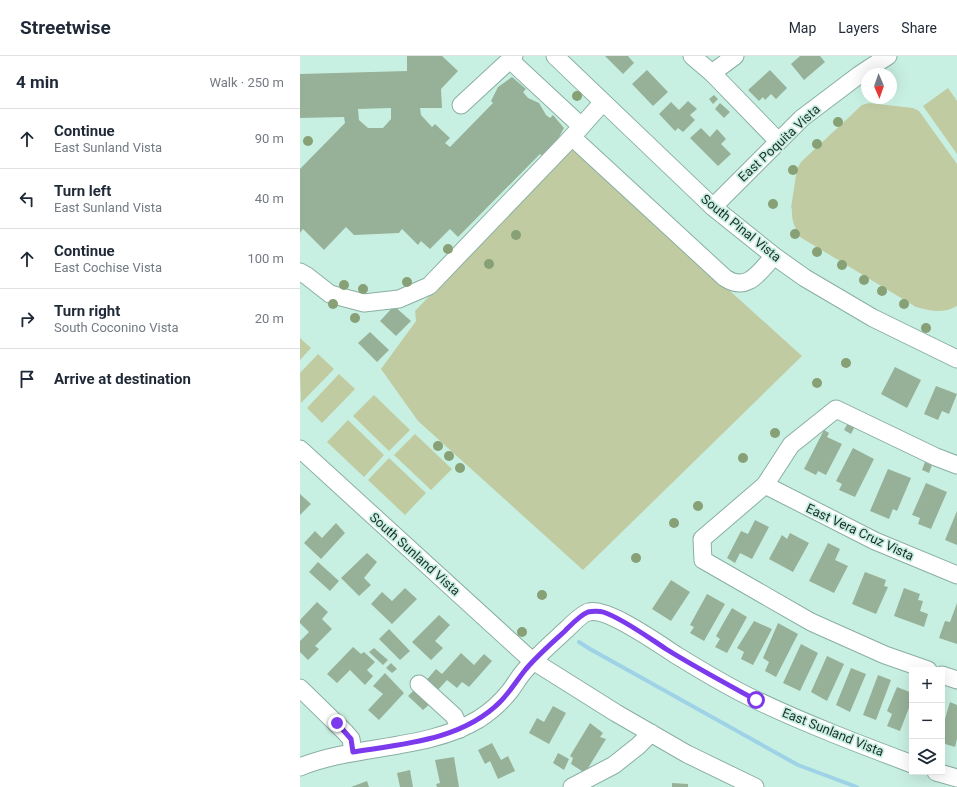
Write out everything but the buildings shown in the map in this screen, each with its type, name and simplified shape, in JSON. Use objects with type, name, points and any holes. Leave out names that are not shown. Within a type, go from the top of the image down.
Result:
[{"type":"street","name":"South Pinal Vista","points":[[555,56],[713,207],[774,256],[805,278],[873,318],[957,359]]},
{"type":"street","points":[[692,56],[712,73],[778,141]]},
{"type":"street","points":[[712,73],[735,56]]},
{"type":"street","name":"East Poquita Vista","points":[[713,207],[802,118],[859,75],[888,56]]},
{"type":"street","points":[[461,106],[512,58],[576,132],[725,278],[731,282],[740,284],[754,278],[774,256]]},
{"type":"street","points":[[300,272],[330,294],[364,303],[399,299],[429,286],[604,102]]},
{"type":"street","points":[[919,667],[885,655],[811,622],[703,560],[702,539],[765,485],[791,445],[836,409],[936,457],[957,465]]},
{"type":"street","name":"South Sunland Vista","points":[[300,449],[531,660]]},
{"type":"street","name":"East Vera Cruz Vista","points":[[765,485],[875,542],[957,575]]},
{"type":"street","name":"East Sunland Vista","points":[[300,767],[313,762],[353,752],[402,744],[450,733],[481,718],[499,703],[511,690],[531,660],[589,612],[602,612],[618,619],[696,668],[756,700],[850,741],[909,763]]},
{"type":"street","points":[[531,660],[616,713],[687,754],[749,786]]},
{"type":"street","points":[[945,676],[957,680]]},
{"type":"street","points":[[419,684],[454,716],[460,729]]},
{"type":"street","points":[[300,688],[351,739],[353,752]]},
{"type":"street","points":[[572,787],[614,765],[638,746],[651,733]]},
{"type":"street","points":[[945,775],[957,778]]},
{"type":"green space","points":[[948,88],[957,101],[957,154],[923,106]]},
{"type":"green space","points":[[878,104],[913,108],[919,111],[957,164],[957,306],[952,309],[937,311],[916,307],[800,237],[795,227],[791,208],[797,169],[801,162],[862,105]]},
{"type":"green space","points":[[572,148],[802,356],[583,570],[418,421],[381,369],[416,321],[415,311]]},
{"type":"green space","points":[[300,338],[311,348],[300,360]]},
{"type":"green space","points":[[318,354],[334,369],[301,403],[300,373]]},
{"type":"green space","points":[[339,374],[355,389],[322,423],[307,408]]},
{"type":"green space","points":[[374,395],[410,430],[389,451],[353,416]]},
{"type":"green space","points":[[348,420],[384,455],[364,477],[327,442]]},
{"type":"green space","points":[[415,434],[452,469],[431,490],[394,455]]},
{"type":"green space","points":[[389,458],[426,493],[405,515],[368,480]]},
{"type":"waterway","points":[[579,642],[798,765],[857,787]]},
{"type":"route","points":[[337,723],[351,739],[353,752],[402,744],[450,733],[467,726],[481,718],[499,703],[511,690],[527,667],[575,621],[589,612],[602,612],[618,619],[696,668],[756,700]]}]
